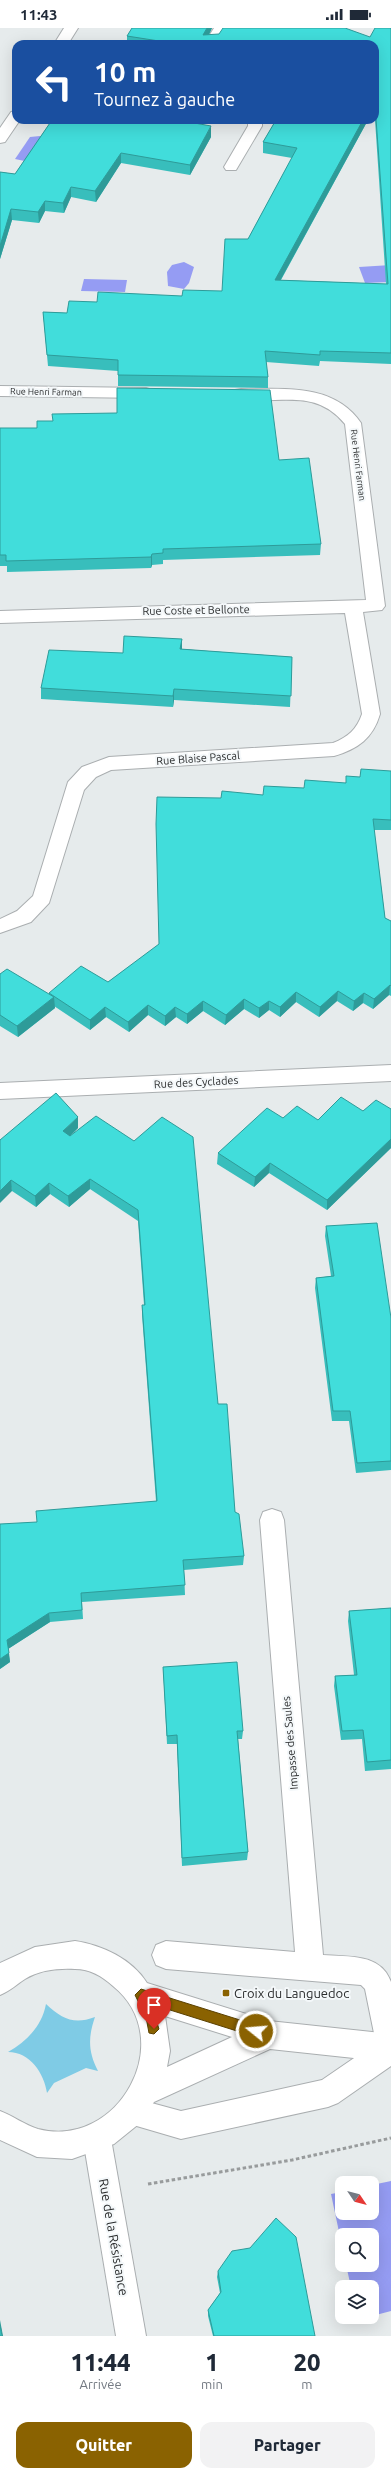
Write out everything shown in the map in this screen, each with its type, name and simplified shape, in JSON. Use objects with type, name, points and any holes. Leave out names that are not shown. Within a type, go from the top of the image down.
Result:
[{"type":"street","points":[[64,40],[71,28]]},
{"type":"street","points":[[214,40],[221,28]]},
{"type":"street","points":[[0,121],[12,116]]},
{"type":"street","points":[[0,139],[12,121]]},
{"type":"street","points":[[231,166],[255,124]]},
{"type":"street","name":"Rue Henri Farman","points":[[0,391],[159,393]]},
{"type":"street","name":"Rue Henri Farman","points":[[222,394],[302,395],[332,403],[345,411],[353,423],[383,605]]},
{"type":"street","name":"Rue Coste et Bellonte","points":[[0,617],[383,605]]},
{"type":"street","name":"Rue Blaise Pascal","points":[[0,926],[23,918],[37,907],[42,898],[75,787],[89,772],[109,764],[334,749],[347,745],[360,736],[368,725],[371,714],[353,607]]},
{"type":"street","name":"Rue des Cyclades","points":[[0,1091],[391,1073]]},
{"type":"street","name":"Impasse des Saules","points":[[272,1520],[310,1966]]},
{"type":"street","points":[[0,1962],[32,1961],[56,1955],[80,1956],[103,1962],[124,1976],[141,1995],[151,2016],[156,2041],[154,2066],[139,2102]]},
{"type":"street","points":[[166,1955],[310,1966],[366,1972],[376,1981],[391,2048]]},
{"type":"street","points":[[0,1981],[8,1973],[32,1961]]},
{"type":"street","points":[[141,1995],[269,2034],[391,2048]]},
{"type":"street","points":[[0,2125],[16,2136],[41,2145],[70,2147],[97,2139],[116,2127],[139,2102],[269,2034]]},
{"type":"street","points":[[139,2102],[181,2125],[328,2093],[391,2048]]},
{"type":"street","name":"Rue de la Résistance","points":[[97,2139],[131,2336]]},
{"type":"path","points":[[106,2191],[292,2160],[391,2138]]},
{"type":"shaded area","points":[[46,2004],[63,2017],[69,2019],[81,2020],[95,2017],[91,2031],[90,2044],[92,2057],[98,2071],[86,2068],[54,2083],[47,2093],[43,2078],[35,2065],[23,2056],[8,2052],[33,2032],[41,2019]]},
{"type":"water","points":[[30,137],[44,137],[34,163],[15,159]]},
{"type":"water","points":[[184,262],[194,267],[189,283],[184,289],[168,286],[167,272],[172,265]]},
{"type":"water","points":[[391,265],[391,282],[365,283],[359,267]]},
{"type":"water","points":[[84,279],[127,280],[125,292],[81,291]]},
{"type":"water","points":[[391,2181],[391,2311],[379,2314],[379,2280],[349,2280],[348,2272],[379,2272],[379,2228],[338,2228],[336,2220],[379,2220],[379,2184]]},
{"type":"water","points":[[335,2193],[335,2213],[331,2194]]},
{"type":"building","points":[[132,28],[207,28],[203,35],[219,34],[223,28],[345,28],[370,37],[375,28],[391,28],[391,353],[320,351],[320,355],[265,351],[268,377],[118,375],[118,360],[47,355],[43,312],[67,313],[69,301],[97,302],[98,292],[182,296],[183,290],[222,291],[225,239],[248,239],[297,148],[263,142],[274,124],[361,124],[275,280],[388,284],[376,124],[379,124],[379,40],[152,40],[127,36]]},
{"type":"building","points":[[49,124],[200,124],[211,126],[190,165],[121,153],[95,191],[71,187],[63,203],[45,201],[38,212],[11,209],[0,246],[0,172],[15,174]]},
{"type":"building","points":[[117,388],[270,390],[279,460],[309,458],[321,544],[163,549],[163,553],[152,554],[151,557],[6,561],[6,555],[0,555],[0,428],[37,428],[37,421],[53,421],[52,414],[117,413]]},
{"type":"building","points":[[124,636],[182,639],[180,649],[292,657],[291,696],[174,689],[173,696],[41,688],[49,650],[123,653]]},
{"type":"building","points":[[361,769],[391,771],[391,820],[373,819],[385,918],[391,921],[391,986],[390,985],[374,999],[364,993],[354,1001],[338,991],[320,1007],[296,992],[280,1007],[269,1001],[259,1008],[244,999],[226,1015],[203,1001],[187,1014],[175,1007],[165,1016],[148,1005],[128,1022],[105,1007],[90,1020],[49,993],[81,966],[108,982],[159,944],[156,824],[157,797],[221,798],[222,791],[263,795],[264,786],[304,788],[305,780],[346,783],[346,776],[360,777]]},
{"type":"building","points":[[7,969],[54,997],[17,1026],[0,1015],[0,974]]},
{"type":"building","points":[[56,1093],[78,1117],[63,1131],[70,1136],[96,1116],[134,1141],[162,1117],[193,1137],[218,1404],[227,1404],[235,1512],[239,1514],[244,1556],[183,1560],[185,1585],[81,1593],[82,1610],[49,1613],[7,1640],[9,1653],[0,1659],[0,1524],[37,1522],[36,1511],[157,1501],[142,1305],[145,1305],[138,1210],[90,1179],[68,1196],[49,1183],[35,1196],[11,1180],[0,1191],[0,1140]]},
{"type":"building","points":[[341,1097],[363,1111],[376,1100],[391,1109],[391,1139],[327,1200],[270,1163],[255,1177],[218,1153],[267,1108],[283,1118],[297,1106],[318,1120]]},
{"type":"building","points":[[377,1223],[391,1318],[391,1461],[357,1463],[350,1411],[333,1411],[316,1278],[334,1276],[326,1226]]},
{"type":"building","points":[[391,1608],[391,1760],[367,1762],[363,1730],[342,1731],[335,1676],[357,1675],[349,1611]]},
{"type":"building","points":[[237,1662],[243,1731],[237,1731],[248,1852],[182,1858],[177,1735],[167,1736],[163,1667]]},
{"type":"building","points":[[276,2218],[296,2237],[315,2336],[214,2336],[208,2310],[221,2292],[218,2271],[232,2251],[250,2248]]},
{"type":"building","points":[[0,2325],[2,2336],[0,2336]]},
{"type":"place","name":"Croix du Languedoc","points":[[226,1993]]},
{"type":"route","points":[[154,2029],[151,2016],[141,1995],[256,2031]]}]
